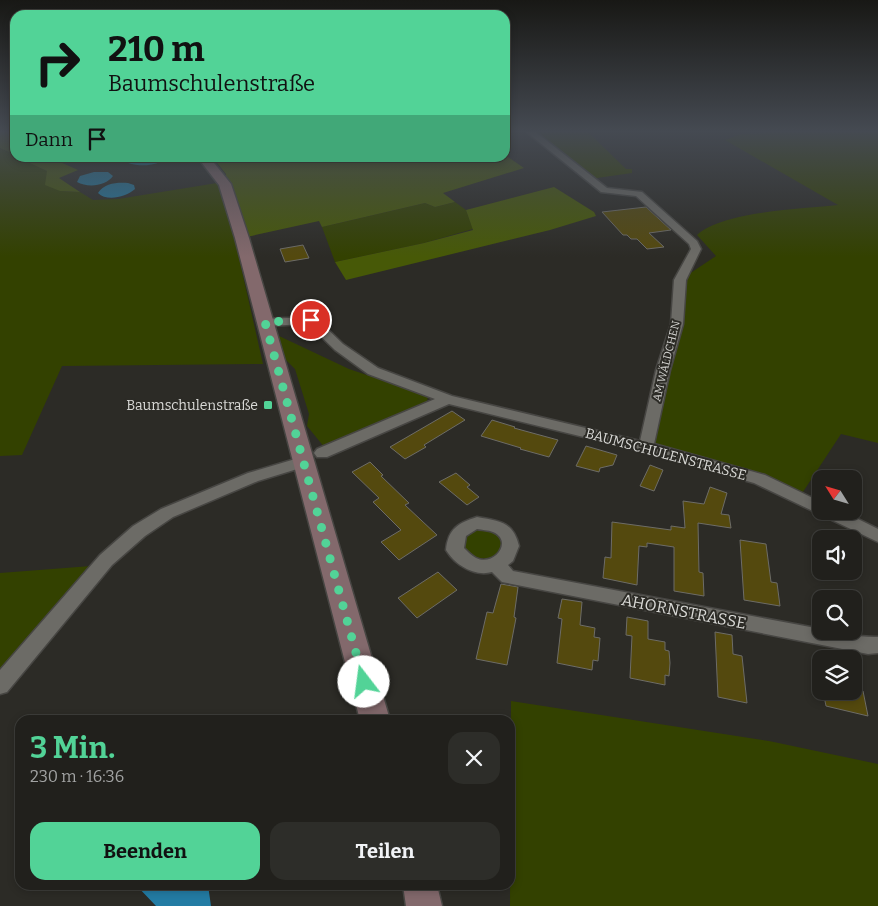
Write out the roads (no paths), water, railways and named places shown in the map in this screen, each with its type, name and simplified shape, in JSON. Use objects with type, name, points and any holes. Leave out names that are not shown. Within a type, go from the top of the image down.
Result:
[{"type":"main road","points":[[216,172],[225,184],[265,322],[312,458],[374,715]]},
{"type":"main road","points":[[421,890],[424,906]]},
{"type":"street","name":"AM WÄLDCHEN","points":[[582,172],[604,190],[639,194],[693,243],[696,248],[680,280],[677,324],[663,370],[646,447]]},
{"type":"street","name":"BAUMSCHULENSTRASSE","points":[[265,322],[311,320],[339,347],[373,371],[448,399],[646,447],[760,480],[812,505]]},
{"type":"street","points":[[0,685],[106,560],[139,532],[167,514],[253,478],[312,458],[448,399]]},
{"type":"street","points":[[845,520],[878,536]]},
{"type":"street","name":"AHORNSTRASSE","points":[[496,565],[508,578],[868,646],[878,645]]},
{"type":"water","points":[[93,172],[108,172],[113,176],[101,184],[86,185],[77,182],[80,176]]},
{"type":"water","points":[[128,183],[134,185],[135,189],[122,196],[111,198],[98,193],[107,185]]},
{"type":"water","points":[[141,890],[209,890],[211,906],[156,906]]},
{"type":"place","name":"Baumschulenstraße","points":[[268,405]]}]
